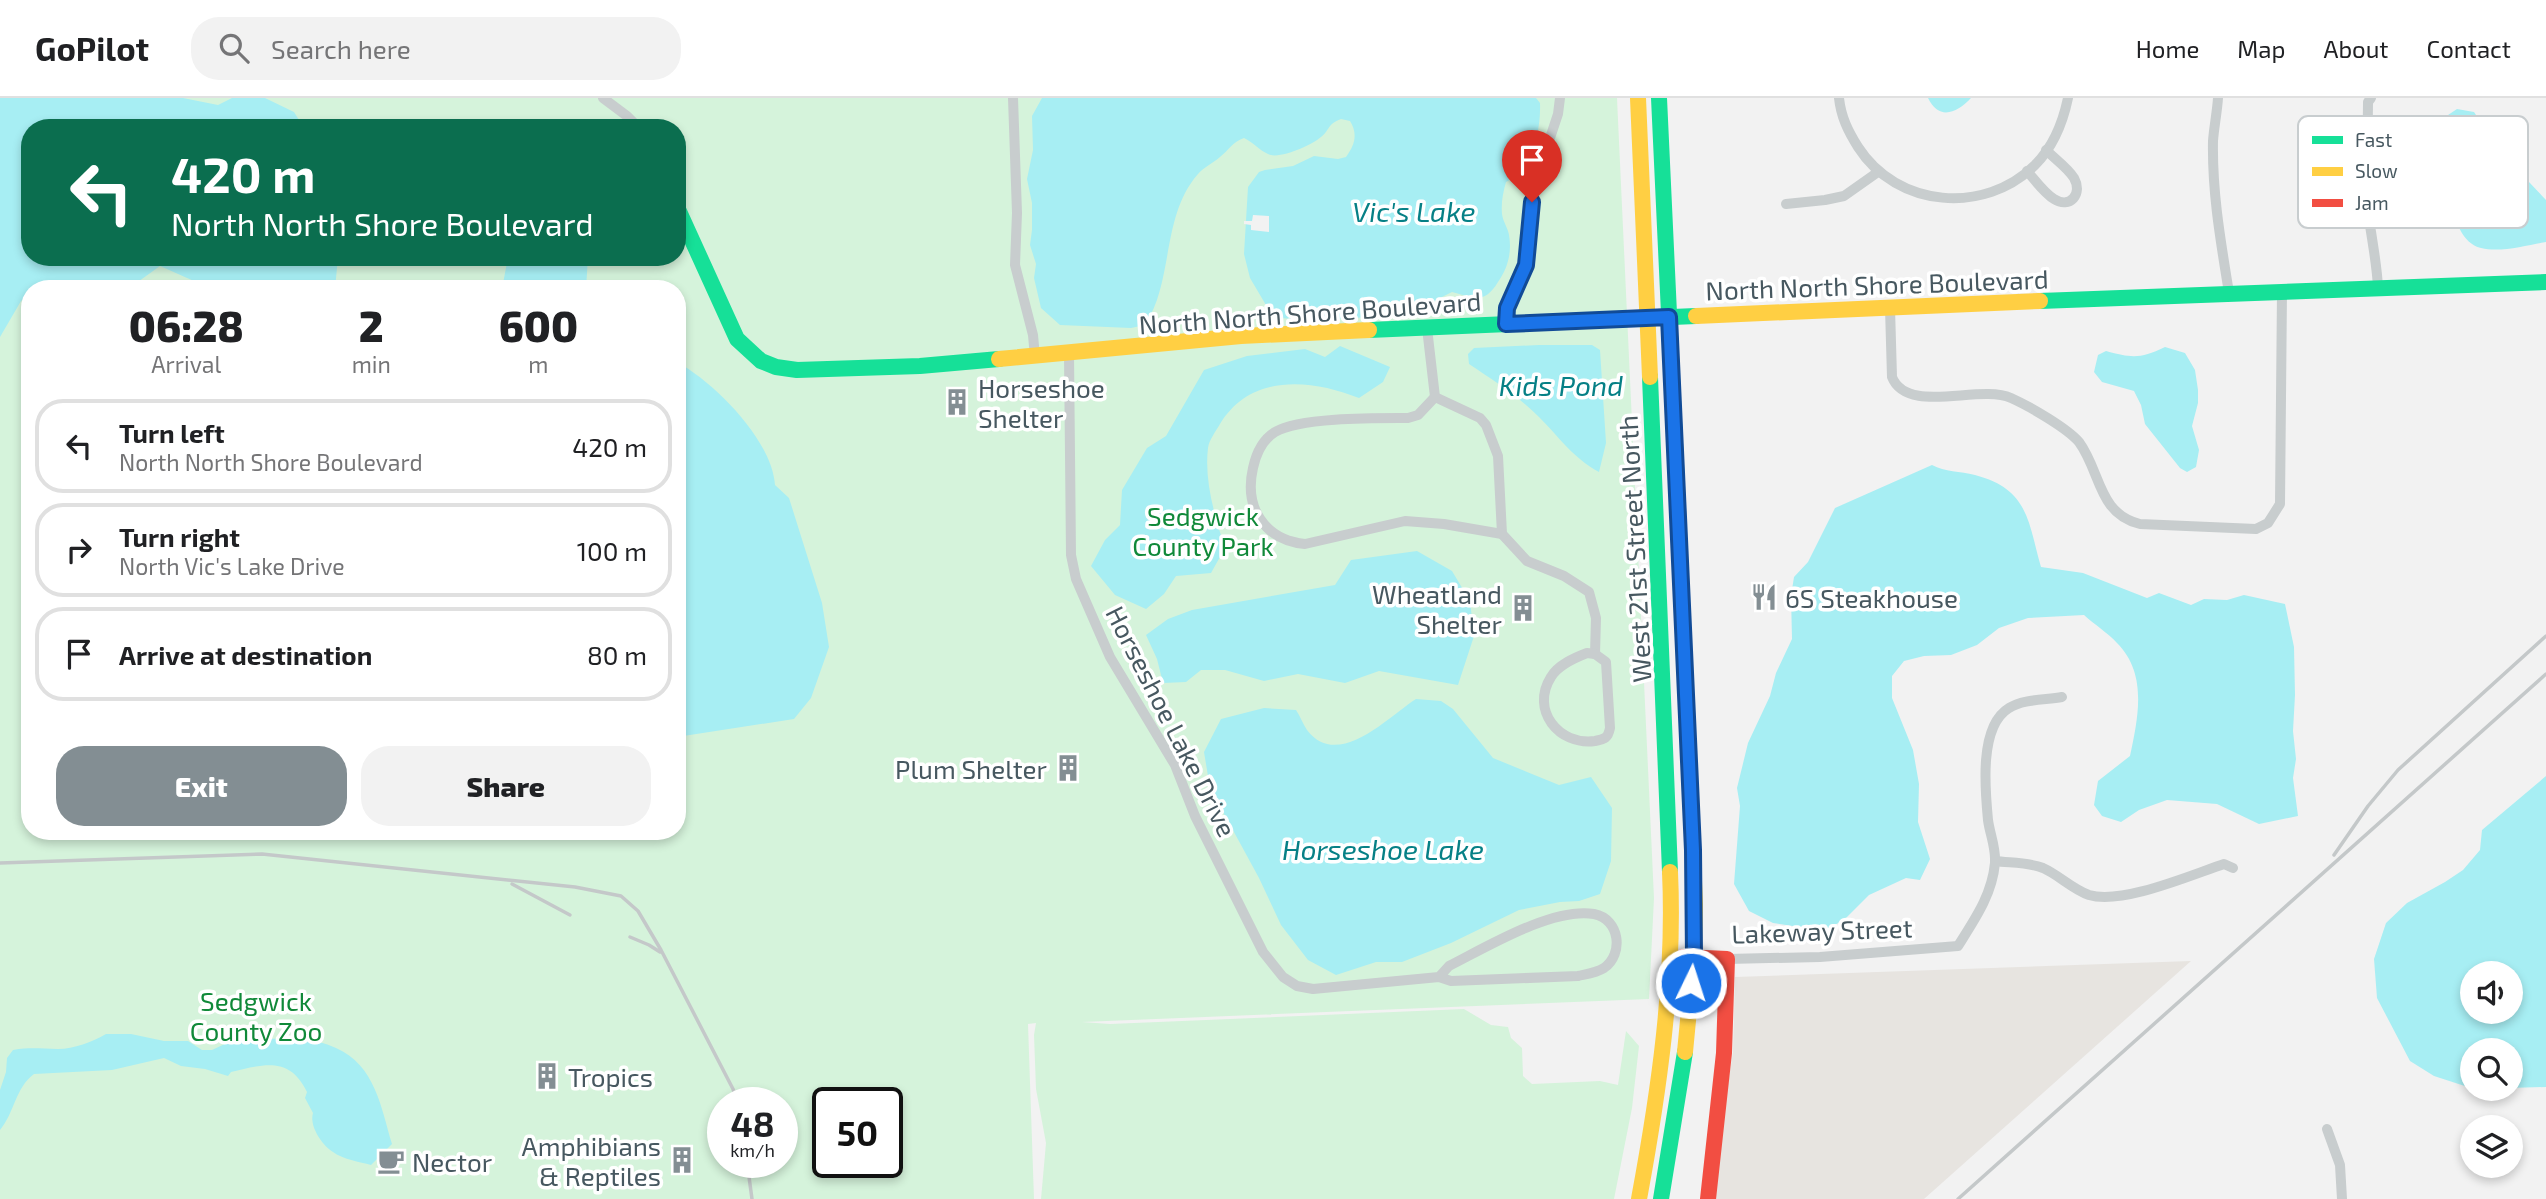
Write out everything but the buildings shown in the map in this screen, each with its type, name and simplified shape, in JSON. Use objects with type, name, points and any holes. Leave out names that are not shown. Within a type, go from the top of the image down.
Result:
[{"type":"street","points":[[603,98],[630,119]]},
{"type":"street","points":[[1013,98],[1017,213],[1015,265],[1033,335],[1035,356]]},
{"type":"street","points":[[1506,324],[1507,308],[1526,265],[1535,183],[1558,114],[1560,98]]},
{"type":"street","name":"West 21st Street North","points":[[1638,98],[1670,823],[1671,956],[1661,1074],[1639,1199]]},
{"type":"street","name":"West 21st Street North","points":[[1659,98],[1693,850],[1694,957],[1685,1058],[1661,1199]]},
{"type":"street","points":[[1839,98],[1844,124],[1861,153],[1878,172],[1911,191],[1955,200],[1978,197],[1998,190],[2027,171],[2046,150],[2063,120],[2068,98]]},
{"type":"street","points":[[2218,98],[2213,139],[2214,172],[2219,235],[2230,293]]},
{"type":"street","points":[[2368,116],[2368,102],[2371,98]]},
{"type":"street","points":[[2027,171],[2056,201],[2069,202],[2075,198],[2078,191],[2074,178],[2046,150]]},
{"type":"street","points":[[1786,204],[1844,196],[1878,172]]},
{"type":"street","name":"North North Shore Boulevard","points":[[686,227],[731,329],[743,347],[761,361],[776,367],[797,370],[920,366],[1241,336],[1890,307],[2546,282]]},
{"type":"street","points":[[2371,228],[2378,288]]},
{"type":"street","points":[[1890,307],[1892,377],[1895,385],[1906,394],[1919,397],[1997,395],[2011,398],[2064,428],[2078,442],[2087,457],[2109,503],[2117,514],[2127,521],[2140,524],[2256,529],[2267,523],[2280,504],[2282,291]]},
{"type":"street","points":[[1427,328],[1435,397],[1418,415],[1408,418],[1330,421],[1276,431],[1264,440],[1255,457],[1251,474],[1251,503],[1257,517],[1279,537],[1293,543],[1306,544],[1405,521],[1444,524],[1502,534],[1527,561],[1563,576],[1589,593],[1596,618],[1595,654]]},
{"type":"street","name":"Horseshoe Lake Drive","points":[[1069,354],[1072,555],[1076,579],[1110,657],[1175,765],[1195,816],[1263,952],[1283,977],[1297,986],[1313,989],[1439,976],[1451,981],[1589,974],[1603,969],[1610,962],[1617,949],[1617,940],[1611,924],[1604,917],[1587,914],[1560,917],[1526,927],[1448,966],[1439,976]]},
{"type":"street","points":[[1435,397],[1480,418],[1486,425],[1499,456],[1502,534]]},
{"type":"street","points":[[1587,653],[1595,654],[1606,663],[1610,728],[1605,739],[1580,742],[1568,738],[1552,725],[1544,694],[1552,674],[1559,667],[1587,653]]},
{"type":"street","points":[[2062,697],[2020,703],[2009,708],[1993,724],[1989,734],[1988,817],[1995,861],[2043,868],[2078,890],[2103,898],[2128,895],[2224,864],[2233,867]]},
{"type":"street","name":"Lakeway Street","points":[[1671,956],[1727,960],[1819,957],[1958,946],[1984,904],[1995,861]]},
{"type":"street","points":[[1708,1199],[1724,1053],[1727,960]]},
{"type":"street","points":[[2327,1129],[2340,1165],[2342,1199]]},
{"type":"shaded area","points":[[2191,961],[1924,1199],[1714,1199],[1719,1143],[1733,1052],[1735,977]]},
{"type":"green space","name":"Sedgwick County Park","points":[[0,98],[1617,98],[1654,898],[1649,999],[1082,1022],[1110,1024],[1464,1009],[1491,1025],[1508,1027],[1511,1038],[1522,1048],[1523,1076],[1532,1084],[1600,1081],[1618,1085],[1626,1031],[1639,1046],[1632,1108],[1614,1199],[1041,1199],[1046,1143],[1036,1089],[1036,1023],[1028,1024],[1034,1199],[0,1199]]},
{"type":"water","points":[[0,98],[183,98],[218,105],[232,98],[265,98],[294,112],[298,119],[21,119],[21,266],[160,266],[141,280],[21,280],[21,301],[0,337]]},
{"type":"water","name":"Vic's Lake","points":[[1042,98],[1536,98],[1540,103],[1540,114],[1537,136],[1529,158],[1506,182],[1504,190],[1502,214],[1510,241],[1507,265],[1493,289],[1483,297],[1473,298],[1452,292],[1436,300],[1428,309],[1370,316],[1312,320],[1273,317],[1250,278],[1244,254],[1248,187],[1259,172],[1265,170],[1293,166],[1314,156],[1338,159],[1346,157],[1352,148],[1355,135],[1350,121],[1341,119],[1333,123],[1317,140],[1280,155],[1268,154],[1244,138],[1200,172],[1186,191],[1178,209],[1154,308],[1145,325],[1131,328],[1060,325],[1041,308],[1034,278],[1036,264],[1030,245],[1032,203],[1027,179],[1033,150],[1032,116]]},
{"type":"water","points":[[1928,98],[1971,98],[1954,111],[1943,112],[1937,110]]},
{"type":"water","points":[[2457,109],[2474,112],[2477,116],[2448,116]]},
{"type":"water","points":[[2528,181],[2546,200],[2546,242],[2505,249],[2481,248],[2469,241],[2460,229],[2528,228]]},
{"type":"water","points":[[160,266],[337,266],[336,280],[192,280]]},
{"type":"water","points":[[506,266],[587,266],[587,280],[504,280]]},
{"type":"water","name":"Kids Pond","points":[[1592,345],[1600,350],[1606,443],[1599,472],[1574,454],[1523,402],[1469,364],[1468,354],[1474,348]]},
{"type":"water","points":[[1340,346],[1390,367],[1383,382],[1359,398],[1302,384],[1265,388],[1233,407],[1213,436],[1207,460],[1209,486],[1225,548],[1211,573],[1176,576],[1164,594],[1146,609],[1115,595],[1091,566],[1105,540],[1120,525],[1122,490],[1147,448],[1166,436],[1204,370],[1247,356],[1305,349],[1325,357]]},
{"type":"water","points":[[2165,347],[2185,353],[2195,370],[2198,403],[2192,426],[2199,450],[2196,467],[2187,472],[2180,468],[2145,424],[2141,405],[2134,391],[2102,382],[2094,372],[2098,355],[2106,351],[2136,356]]},
{"type":"water","points":[[686,367],[724,398],[753,432],[764,450],[775,485],[789,498],[822,603],[829,647],[811,698],[794,719],[686,736]]},
{"type":"water","points":[[1932,465],[1993,481],[2016,498],[2029,522],[2041,567],[2083,573],[2147,598],[2159,593],[2191,605],[2204,599],[2227,600],[2244,595],[2285,604],[2294,647],[2293,731],[2296,759],[2293,778],[2298,816],[2259,824],[2217,804],[2167,800],[2139,810],[2121,822],[2102,816],[2094,805],[2098,781],[2130,756],[2138,712],[2137,682],[2133,668],[2117,643],[2084,615],[2028,618],[1999,628],[1977,645],[1951,655],[1924,656],[1904,661],[1892,676],[1892,698],[1913,750],[1919,784],[1918,822],[1930,859],[1920,880],[1906,878],[1869,895],[1844,920],[1829,928],[1805,928],[1773,923],[1749,911],[1734,884],[1740,806],[1737,788],[1748,743],[1792,639],[1791,596],[1794,577],[1808,562],[1835,508]]},
{"type":"water","points":[[1417,551],[1452,571],[1470,601],[1474,636],[1458,685],[1379,671],[1345,683],[1298,674],[1264,681],[1225,670],[1201,670],[1186,682],[1163,683],[1157,659],[1146,635],[1168,619],[1192,610],[1335,585],[1351,560]]},
{"type":"water","name":"Horseshoe Lake","points":[[1416,699],[1441,701],[1453,709],[1493,758],[1559,785],[1591,777],[1612,808],[1611,861],[1600,894],[1579,901],[1519,910],[1451,943],[1402,962],[1376,962],[1336,975],[1308,960],[1281,925],[1210,788],[1204,752],[1221,719],[1264,708],[1296,710],[1307,730],[1319,741],[1333,745],[1348,743],[1363,736]]},
{"type":"water","points":[[2546,776],[2546,1087],[2523,1088],[2523,1038],[2460,1038],[2460,1084],[2434,1076],[2410,1061],[2377,998],[2374,959],[2386,923],[2407,903],[2463,870],[2480,850],[2482,830]]},
{"type":"water","points":[[106,1034],[131,1034],[164,1041],[188,1041],[202,1050],[212,1050],[229,1042],[283,1038],[291,1041],[300,1036],[332,1046],[349,1055],[368,1076],[380,1102],[392,1144],[371,1165],[333,1152],[315,1129],[313,1113],[305,1098],[307,1092],[300,1080],[284,1068],[265,1065],[231,1072],[228,1076],[181,1066],[164,1058],[112,1070],[34,1074],[23,1086],[0,1130],[0,1090],[7,1058],[13,1050],[70,1048]]},
{"type":"pier","points":[[1253,215],[1269,216],[1269,232],[1251,230],[1251,225],[1244,224],[1244,221],[1252,221]]},
{"type":"railway","points":[[2334,855],[2368,806],[2398,770],[2546,636]]},
{"type":"railway","points":[[1958,1199],[2546,674]]},
{"type":"railway","points":[[0,863],[262,854],[575,887],[621,896],[638,911],[661,950],[732,1087]]},
{"type":"railway","points":[[512,884],[570,915]]},
{"type":"railway","points":[[630,937],[660,952]]},
{"type":"railway","points":[[749,1178],[752,1199]]},
{"type":"traffic: fast","points":[[1659,98],[1677,486]]},
{"type":"traffic: fast","points":[[686,227],[737,339],[761,361],[776,367],[797,370],[920,366],[999,359]]},
{"type":"traffic: fast","points":[[2040,301],[2546,282]]},
{"type":"traffic: fast","points":[[1369,330],[1696,316]]},
{"type":"traffic: fast","points":[[1650,377],[1670,872]]},
{"type":"traffic: fast","points":[[1661,1199],[1685,1052]]},
{"type":"traffic: slow","points":[[1638,98],[1650,377]]},
{"type":"traffic: slow","points":[[1696,316],[2040,301]]},
{"type":"traffic: slow","points":[[999,359],[1241,336],[1369,330]]},
{"type":"traffic: slow","points":[[1677,486],[1695,904],[1694,958],[1685,1052]]},
{"type":"traffic: slow","points":[[1639,1199],[1653,1118],[1668,995],[1670,872]]},
{"type":"traffic: jam","points":[[1683,957],[1727,959],[1724,1053],[1708,1199]]},
{"type":"place","name":"Horseshoe Shelter","points":[[957,402]]},
{"type":"place","name":"6S Steakhouse","points":[[1764,597]]},
{"type":"place","name":"Wheatland Shelter","points":[[1523,608]]},
{"type":"place","name":"Plum Shelter","points":[[1068,768]]},
{"type":"place","name":"Tropics","points":[[547,1076]]},
{"type":"place","name":"Amphibians & Reptiles","points":[[682,1160]]},
{"type":"place","name":"Nector","points":[[391,1161]]},
{"type":"route","points":[[1532,202],[1526,265],[1507,308],[1506,324],[1669,317],[1693,850],[1694,957],[1691,983]]},
{"type":"park label","name":"Sedgwick County Zoo","points":[[256,1015]]}]
